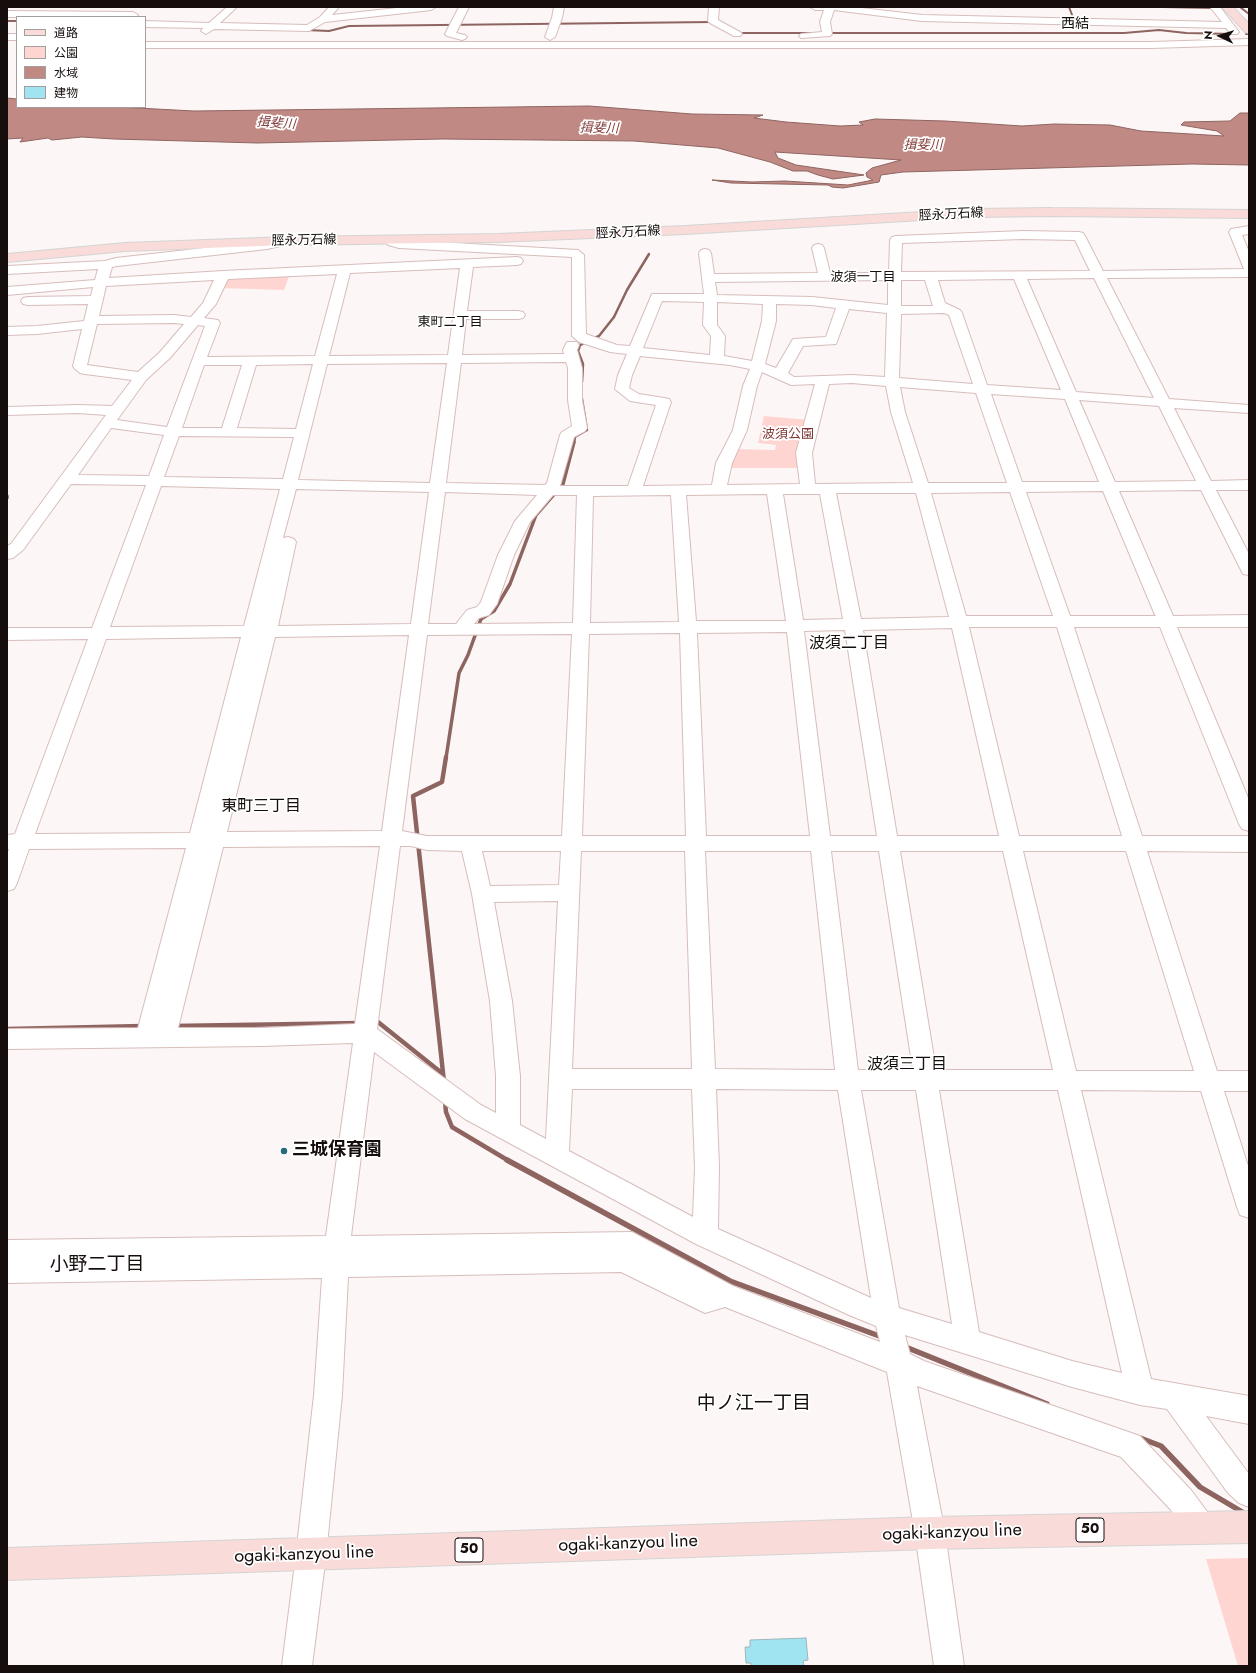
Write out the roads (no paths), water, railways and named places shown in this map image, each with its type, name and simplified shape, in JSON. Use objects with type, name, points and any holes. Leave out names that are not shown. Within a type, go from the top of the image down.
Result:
[{"type":"main road","points":[[1227,7],[1249,30]]},
{"type":"main road","name":"脛永万石線","points":[[7,258],[118,247],[288,241],[498,238],[622,233],[974,213],[1059,212],[1249,214]]},
{"type":"main road","name":"ogaki-kanzyou line","points":[[7,1564],[311,1555],[930,1533],[1249,1527]]},
{"type":"street","points":[[200,37],[232,7]]},
{"type":"street","points":[[146,24],[309,28],[323,19],[334,7]]},
{"type":"street","points":[[323,19],[431,7]]},
{"type":"street","points":[[462,37],[450,34],[464,7]]},
{"type":"street","points":[[550,37],[557,18],[559,7]]},
{"type":"street","points":[[714,7],[713,21],[737,34]]},
{"type":"street","points":[[815,7],[830,7],[922,18],[1077,18],[1228,25]]},
{"type":"street","points":[[799,37],[831,34],[825,22],[830,7]]},
{"type":"street","points":[[1215,7],[1238,37]]},
{"type":"street","points":[[7,14],[134,13]]},
{"type":"street","points":[[1077,18],[1084,33]]},
{"type":"street","points":[[708,37],[737,34],[767,37]]},
{"type":"street","points":[[881,35],[997,42]]},
{"type":"street","points":[[146,37],[1156,37],[1197,35],[1249,37]]},
{"type":"street","points":[[1168,42],[1238,37]]},
{"type":"street","points":[[146,44],[997,42],[1223,43]]},
{"type":"street","points":[[146,44],[1167,45],[1249,42]]},
{"type":"street","points":[[1249,230],[1235,232],[1236,239],[1249,268]]},
{"type":"street","points":[[1140,1391],[960,622],[922,488],[898,412],[892,382],[896,240],[1023,235],[1079,236],[1249,570]]},
{"type":"street","points":[[391,239],[392,242],[399,244],[574,253],[578,255],[579,258],[579,336],[578,341],[572,345],[570,350],[575,368],[575,400],[580,428],[567,435],[554,484],[523,521],[506,555],[489,604],[483,611],[473,614],[465,623],[463,629]]},
{"type":"street","points":[[7,270],[106,265],[116,262],[267,245],[288,241]]},
{"type":"street","points":[[818,248],[825,278]]},
{"type":"street","points":[[705,253],[711,299],[710,325],[718,336],[717,360]]},
{"type":"street","points":[[7,292],[101,283],[222,275],[579,258]]},
{"type":"street","points":[[297,1666],[311,1555],[328,1395],[336,1256],[436,488],[467,264]]},
{"type":"street","points":[[106,265],[80,366],[85,370],[141,377]]},
{"type":"street","points":[[156,1037],[260,631],[349,270]]},
{"type":"street","points":[[708,278],[825,278],[857,286],[896,277],[1249,273]]},
{"type":"street","points":[[7,554],[17,547],[141,377],[165,355],[209,304],[222,275]]},
{"type":"street","points":[[1019,276],[1110,486],[1249,824]]},
{"type":"street","points":[[931,277],[939,305],[955,313],[1064,622],[1249,1206]]},
{"type":"street","points":[[786,378],[798,342],[831,341],[846,305],[857,286]]},
{"type":"street","points":[[634,490],[664,402],[635,398],[622,389],[625,375],[658,297],[812,301],[894,310],[940,310],[945,308]]},
{"type":"street","points":[[7,302],[96,300]]},
{"type":"street","points":[[718,489],[724,463],[740,430],[750,386],[758,366],[769,321],[770,300]]},
{"type":"street","points":[[460,315],[518,315]]},
{"type":"street","points":[[7,331],[37,330],[91,322],[174,319],[213,323],[99,632],[15,842],[7,883]]},
{"type":"street","points":[[458,329],[474,329]]},
{"type":"street","points":[[579,336],[615,349],[635,350],[758,366],[786,378],[823,380],[852,379],[1249,409]]},
{"type":"street","points":[[200,361],[571,357]]},
{"type":"street","points":[[228,432],[250,360]]},
{"type":"street","points":[[295,485],[303,432],[327,360]]},
{"type":"street","points":[[750,386],[774,382],[786,378]]},
{"type":"street","points":[[823,380],[804,453],[818,489],[853,624],[966,1328],[965,1340]]},
{"type":"street","points":[[7,411],[78,409],[173,432],[303,432]]},
{"type":"street","points":[[68,479],[585,491],[1249,485]]},
{"type":"street","points":[[774,489],[795,626],[848,1080],[887,1317],[899,1363],[930,1533],[949,1666]]},
{"type":"street","points":[[678,490],[688,627],[697,833],[695,844],[707,1167],[705,1236]]},
{"type":"street","points":[[557,1157],[570,893],[585,491]]},
{"type":"street","points":[[7,634],[795,626],[960,622],[1249,621]]},
{"type":"street","points":[[15,842],[391,838],[411,839],[427,843],[1249,844]]},
{"type":"street","points":[[470,843],[482,894],[501,1001],[508,1076],[508,1131]]},
{"type":"street","points":[[482,894],[570,893]]},
{"type":"street","points":[[7,1039],[261,1037],[366,1032],[473,1112],[705,1236],[858,1306],[887,1317],[1072,1374],[1140,1391],[1249,1410]]},
{"type":"street","points":[[561,1078],[1249,1081]]},
{"type":"street","points":[[7,1252],[623,1260],[705,1300],[725,1295],[899,1363],[919,1373],[1130,1446],[1181,1500],[1201,1527]]},
{"type":"street","points":[[7,1271],[336,1256]]},
{"type":"street","points":[[1175,1397],[1238,1483],[1249,1493]]},
{"type":"water","name":"揖斐川","points":[[7,98],[16,99],[16,108],[137,108],[194,111],[589,106],[692,114],[763,115],[754,118],[840,126],[863,125],[859,122],[875,119],[945,121],[1022,126],[1054,124],[1110,125],[1141,131],[1224,136],[1217,131],[1181,125],[1184,122],[1230,121],[1240,113],[1249,113],[1249,165],[1192,164],[903,172],[881,175],[879,182],[843,188],[828,185],[731,183],[712,180],[752,182],[785,181],[848,185],[873,180],[867,177],[866,173],[872,168],[901,160],[775,152],[778,158],[796,165],[864,175],[833,179],[807,171],[793,171],[770,162],[718,148],[634,141],[442,139],[257,143],[82,137],[52,140],[48,138],[20,142],[23,138],[7,139]]},
{"type":"waterway","points":[[1069,7],[1074,20],[1072,21]]},
{"type":"waterway","points":[[1163,7],[1213,8],[1214,10]]},
{"type":"waterway","points":[[1240,7],[1249,14]]},
{"type":"waterway","points":[[7,21],[16,21]]},
{"type":"waterway","points":[[306,30],[329,31],[349,26],[713,22]]},
{"type":"waterway","points":[[827,33],[1124,33],[1159,30],[1186,33],[1234,34]]},
{"type":"waterway","points":[[743,33],[815,33]]},
{"type":"waterway","points":[[582,382],[583,364],[578,351],[580,345],[599,336],[614,317],[627,290],[649,254]]},
{"type":"waterway","points":[[574,443],[575,437],[587,430],[581,393]]},
{"type":"waterway","points":[[446,758],[459,673],[468,655],[481,619],[494,611],[510,584],[536,515],[563,484],[574,442]]},
{"type":"waterway","points":[[444,1082],[413,796],[442,782],[446,757]]},
{"type":"waterway","points":[[373,1023],[378,1022],[443,1074]]},
{"type":"waterway","points":[[173,1026],[361,1023]]},
{"type":"waterway","points":[[7,1029],[143,1026]]},
{"type":"waterway","points":[[445,1101],[446,1112],[452,1127],[509,1161]]},
{"type":"waterway","points":[[507,1160],[730,1281],[882,1337]]},
{"type":"waterway","points":[[903,1346],[1047,1404]]},
{"type":"waterway","points":[[1140,1438],[1161,1446],[1200,1487],[1249,1516]]},
{"type":"place","name":"三城保育園","points":[[284,1151]]},
{"type":"district","name":"西結","points":[[1075,25]]},
{"type":"district","name":"波須一丁目","points":[[863,278]]},
{"type":"district","name":"東町二丁目","points":[[450,323]]},
{"type":"district","name":"波須二丁目","points":[[849,644]]},
{"type":"district","name":"東町三丁目","points":[[261,807]]},
{"type":"district","name":"波須三丁目","points":[[907,1065]]},
{"type":"district","name":"小野二丁目","points":[[97,1265]]},
{"type":"district","name":"中ノ江一丁目","points":[[754,1404]]},
{"type":"park label","name":"波須公園","points":[[788,435]]}]
